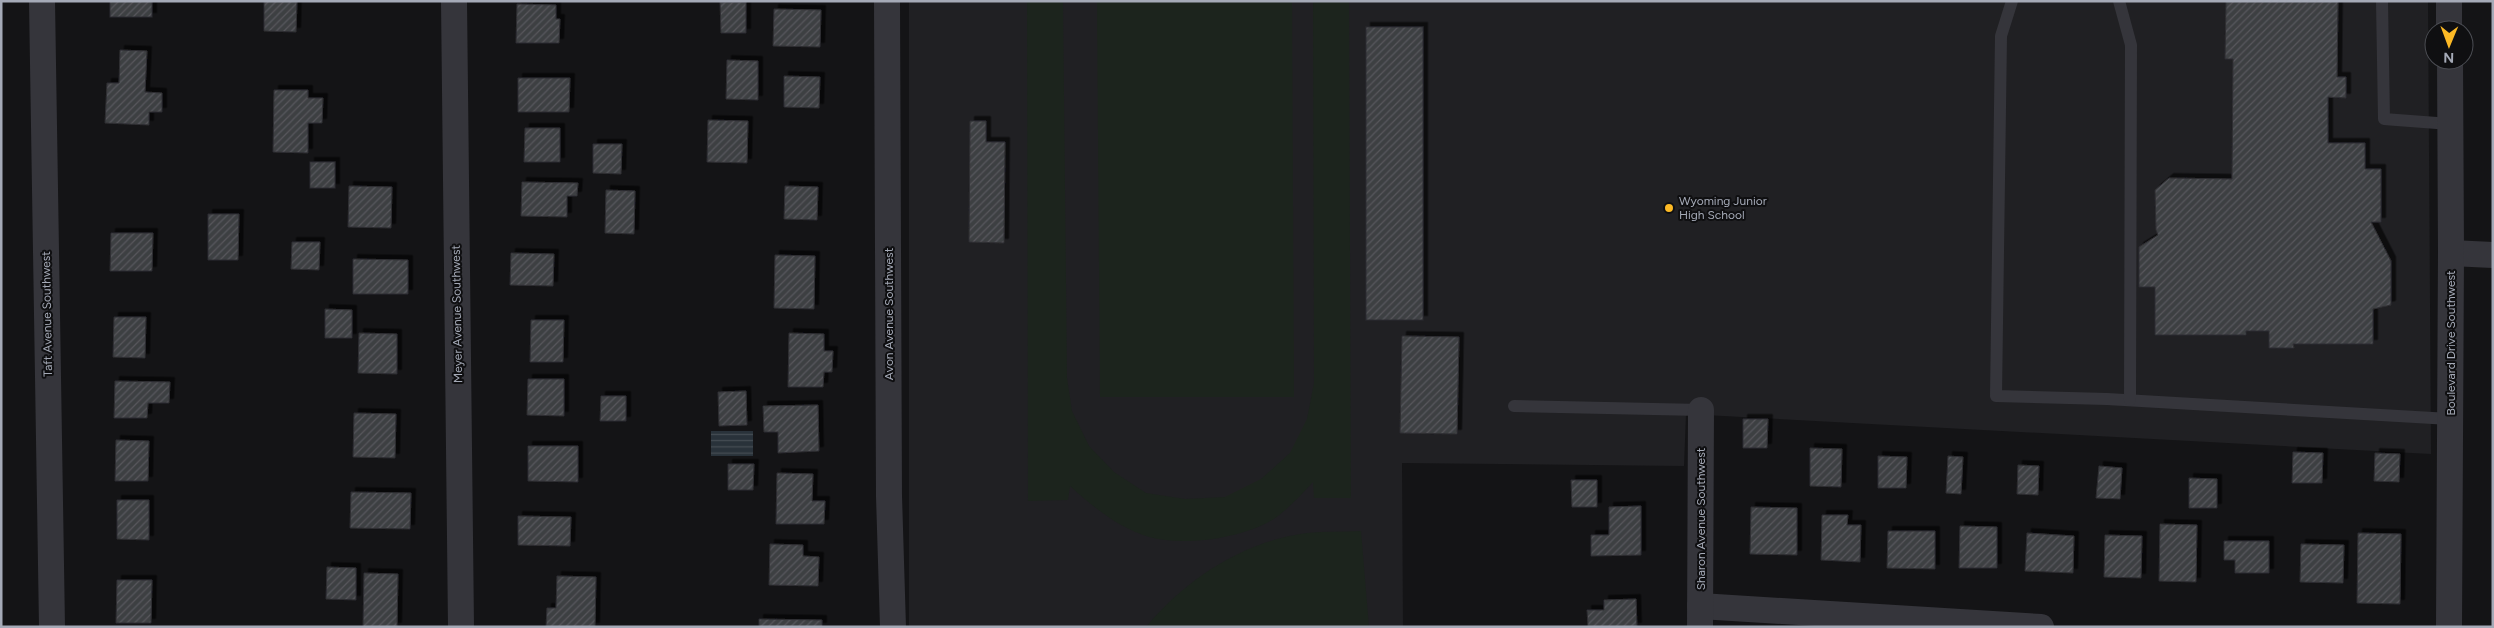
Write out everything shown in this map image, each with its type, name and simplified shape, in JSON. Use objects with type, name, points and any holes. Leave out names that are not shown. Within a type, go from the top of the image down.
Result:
[{"type":"street","name":"Taft Avenue Southwest","points":[[42,1],[52,627]]},
{"type":"street","name":"Meyer Avenue Southwest","points":[[454,1],[461,627]]},
{"type":"street","name":"Avon Avenue Southwest","points":[[887,1],[889,496],[892,627]]},
{"type":"street","points":[[2449,1],[2449,20]]},
{"type":"street","name":"Boulevard Drive Southwest","points":[[2449,627],[2452,253],[2450,70]]},
{"type":"street","points":[[2452,253],[2493,255]]},
{"type":"street","name":"Sharon Avenue Southwest","points":[[1700,617],[1701,410]]},
{"type":"street","points":[[1700,617],[2041,627]]},
{"type":"lane","points":[[2012,1],[2001,36],[1996,396],[2130,400],[2450,419]]},
{"type":"lane","points":[[2120,1],[2131,45],[2130,400]]},
{"type":"lane","points":[[2382,1],[2384,120],[2450,124]]},
{"type":"lane","points":[[1514,406],[1701,410]]},
{"type":"shaded area","name":"Wyoming Junior High School","points":[[909,1],[2428,1],[2428,20],[2424,20],[2424,70],[2428,70],[2431,454],[1686,414],[1684,466],[1402,463],[1403,627],[909,627]]},
{"type":"shaded area","points":[[1027,1],[1063,1],[1067,378],[1072,411],[1089,446],[1114,472],[1146,493],[1185,499],[1225,497],[1261,479],[1290,453],[1307,419],[1314,383],[1313,1],[1349,1],[1351,498],[1314,498],[1313,482],[1278,516],[1265,524],[1233,535],[1198,541],[1164,540],[1138,533],[1097,509],[1070,486],[1068,500],[1028,501]]},
{"type":"shaded area","points":[[1097,1],[1292,1],[1294,397],[1100,397]]},
{"type":"shaded area","points":[[711,431],[753,431],[753,456],[711,456]]},
{"type":"shaded area","points":[[1361,531],[1369,627],[1146,627],[1179,593],[1198,578],[1218,565],[1261,544],[1307,533]]},
{"type":"building","points":[[110,1],[152,1],[152,17],[110,17]]},
{"type":"building","points":[[264,1],[297,1],[296,32],[264,31]]},
{"type":"building","points":[[2226,1],[2338,1],[2337,77],[2346,77],[2346,98],[2328,97],[2328,143],[2365,143],[2365,169],[2381,169],[2381,222],[2371,222],[2391,261],[2391,305],[2373,309],[2373,344],[2293,344],[2294,348],[2269,348],[2269,331],[2246,331],[2246,335],[2155,335],[2155,287],[2139,287],[2139,247],[2158,235],[2156,230],[2155,190],[2169,178],[2232,179],[2233,59],[2225,59]]},
{"type":"building","points":[[720,2],[746,2],[746,33],[721,33]]},
{"type":"building","points":[[517,4],[556,5],[556,19],[560,19],[559,43],[516,43]]},
{"type":"building","points":[[774,9],[821,10],[820,47],[773,46]]},
{"type":"building","points":[[1366,27],[1423,27],[1423,320],[1366,320]]},
{"type":"building","points":[[120,50],[147,51],[145,92],[162,93],[162,112],[149,112],[149,125],[105,123],[107,83],[119,83]]},
{"type":"building","points":[[727,60],[758,61],[758,100],[726,99]]},
{"type":"building","points":[[784,76],[820,77],[819,108],[784,107]]},
{"type":"building","points":[[518,78],[570,78],[569,112],[518,112]]},
{"type":"building","points":[[274,90],[308,90],[308,98],[323,98],[322,123],[308,123],[308,153],[273,152]]},
{"type":"building","points":[[708,120],[748,121],[747,163],[707,162]]},
{"type":"building","points":[[970,121],[986,121],[986,142],[1005,142],[1004,243],[969,242]]},
{"type":"building","points":[[525,128],[560,128],[560,162],[524,162]]},
{"type":"building","points":[[593,144],[622,144],[621,174],[593,173]]},
{"type":"building","points":[[310,162],[335,162],[335,188],[310,188]]},
{"type":"building","points":[[522,182],[578,183],[577,196],[567,196],[567,217],[521,216]]},
{"type":"building","points":[[349,186],[392,187],[391,228],[348,227]]},
{"type":"building","points":[[785,186],[818,187],[817,220],[784,219]]},
{"type":"building","points":[[606,190],[635,191],[634,234],[605,233]]},
{"type":"building","points":[[208,214],[239,214],[238,260],[208,260]]},
{"type":"building","points":[[111,233],[153,233],[152,271],[110,271]]},
{"type":"building","points":[[292,242],[320,242],[319,270],[291,269]]},
{"type":"building","points":[[511,253],[554,254],[553,286],[510,285]]},
{"type":"building","points":[[775,255],[815,256],[814,309],[774,308]]},
{"type":"building","points":[[353,259],[408,260],[408,294],[353,294]]},
{"type":"building","points":[[325,309],[352,310],[352,338],[325,338]]},
{"type":"building","points":[[114,317],[146,317],[145,358],[113,357]]},
{"type":"building","points":[[531,320],[564,320],[563,362],[530,362]]},
{"type":"building","points":[[359,333],[397,334],[397,374],[358,373]]},
{"type":"building","points":[[789,333],[824,334],[824,351],[833,351],[832,372],[824,372],[823,387],[788,387]]},
{"type":"building","points":[[1402,336],[1459,337],[1457,434],[1400,433]]},
{"type":"building","points":[[528,379],[564,379],[564,416],[527,415]]},
{"type":"building","points":[[115,381],[170,382],[169,403],[148,403],[147,418],[114,418]]},
{"type":"building","points":[[746,391],[747,425],[719,426],[718,392]]},
{"type":"building","points":[[601,396],[626,396],[626,421],[600,421]]},
{"type":"building","points":[[818,405],[819,451],[778,453],[778,432],[764,432],[763,406]]},
{"type":"building","points":[[354,413],[396,414],[395,458],[353,457]]},
{"type":"building","points":[[1743,419],[1768,419],[1767,448],[1743,448]]},
{"type":"building","points":[[116,440],[149,441],[148,481],[115,481]]},
{"type":"building","points":[[528,446],[578,446],[578,482],[528,481]]},
{"type":"building","points":[[1810,448],[1842,449],[1841,487],[1810,486]]},
{"type":"building","points":[[2293,452],[2323,453],[2322,483],[2292,483]]},
{"type":"building","points":[[2375,453],[2400,454],[2399,482],[2374,481]]},
{"type":"building","points":[[1878,456],[1907,457],[1906,488],[1878,488]]},
{"type":"building","points":[[1948,456],[1963,457],[1961,494],[1946,493]]},
{"type":"building","points":[[728,464],[754,464],[753,490],[728,490]]},
{"type":"building","points":[[2018,465],[2039,466],[2038,495],[2017,494]]},
{"type":"building","points":[[2099,466],[2122,468],[2120,499],[2096,498]]},
{"type":"building","points":[[777,473],[813,474],[812,501],[825,501],[824,524],[776,524]]},
{"type":"building","points":[[2189,478],[2217,479],[2217,508],[2189,508]]},
{"type":"building","points":[[1571,480],[1597,480],[1597,507],[1572,507]]},
{"type":"building","points":[[351,492],[411,493],[410,529],[350,528]]},
{"type":"building","points":[[117,500],[149,500],[149,540],[117,539]]},
{"type":"building","points":[[1641,506],[1641,555],[1591,556],[1591,535],[1609,535],[1609,507]]},
{"type":"building","points":[[1751,507],[1797,508],[1797,555],[1750,554]]},
{"type":"building","points":[[1822,515],[1848,515],[1847,525],[1861,525],[1860,562],[1821,560]]},
{"type":"building","points":[[518,516],[571,517],[570,546],[518,545]]},
{"type":"building","points":[[2160,524],[2197,525],[2196,582],[2159,581]]},
{"type":"building","points":[[1960,526],[1997,527],[1997,568],[1959,568]]},
{"type":"building","points":[[1888,531],[1935,531],[1935,569],[1887,568]]},
{"type":"building","points":[[2027,533],[2074,536],[2073,573],[2025,571]]},
{"type":"building","points":[[2358,533],[2401,534],[2400,604],[2357,603]]},
{"type":"building","points":[[2105,535],[2142,536],[2141,578],[2104,577]]},
{"type":"building","points":[[2224,541],[2269,541],[2269,573],[2235,573],[2235,560],[2224,560]]},
{"type":"building","points":[[770,544],[803,545],[803,556],[819,557],[818,586],[769,585]]},
{"type":"building","points":[[2301,544],[2344,545],[2343,583],[2300,582]]},
{"type":"building","points":[[327,567],[356,568],[356,600],[326,599]]},
{"type":"building","points":[[364,573],[398,574],[397,627],[363,627]]},
{"type":"building","points":[[557,576],[596,577],[595,627],[546,627],[547,608],[556,608]]},
{"type":"building","points":[[117,580],[152,580],[151,623],[116,623]]},
{"type":"building","points":[[1636,599],[1637,627],[1588,627],[1587,610],[1604,610],[1604,600]]},
{"type":"building","points":[[759,619],[822,620],[822,627],[759,627]]},
{"type":"place","name":"Wyoming Junior High School","points":[[1669,208]]}]
